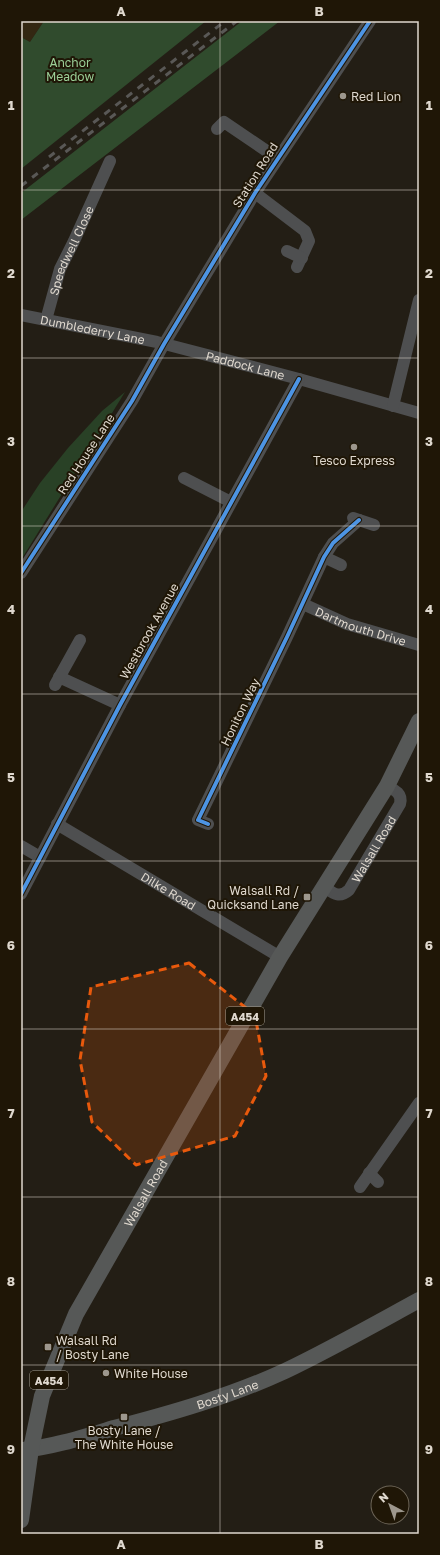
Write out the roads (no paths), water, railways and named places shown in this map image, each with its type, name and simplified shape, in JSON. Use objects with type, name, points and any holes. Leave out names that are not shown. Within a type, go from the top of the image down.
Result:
[{"type":"main road","name":"Walsall Road","points":[[21,1520],[26,1450],[42,1396],[76,1314],[280,957],[387,786],[419,721]]},
{"type":"main road","name":"Bosty Lane","points":[[26,1450],[188,1408],[240,1389],[285,1371],[419,1300]]},
{"type":"street","name":"Station Road","points":[[164,344],[277,158],[370,21]]},
{"type":"street","points":[[217,129],[224,122],[277,158]]},
{"type":"street","name":"Speedwell Close","points":[[46,320],[60,269],[74,241],[95,181],[110,161]]},
{"type":"street","points":[[255,193],[305,231],[309,241],[299,263],[287,251]]},
{"type":"street","points":[[393,406],[419,300]]},
{"type":"street","name":"Dumblederry Lane","points":[[21,316],[164,344]]},
{"type":"street","name":"Paddock Lane","points":[[164,344],[299,379],[419,413]]},
{"type":"street","name":"Red House Lane","points":[[21,573],[105,445],[164,344]]},
{"type":"street","name":"Westbrook Avenue","points":[[21,894],[120,705],[299,379]]},
{"type":"street","points":[[184,478],[231,502]]},
{"type":"street","name":"Honiton Way","points":[[208,824],[198,820],[291,639],[303,604],[324,557],[333,543],[356,519],[374,525]]},
{"type":"street","points":[[324,557],[341,565]]},
{"type":"street","name":"Dartmouth Drive","points":[[303,604],[347,624],[419,645]]},
{"type":"street","points":[[80,640],[57,681],[120,705]]},
{"type":"street","name":"Walsall Road","points":[[324,887],[336,895],[341,895],[349,890],[402,800],[397,792],[387,786]]},
{"type":"street","name":"Dilke Road","points":[[57,824],[280,957]]},
{"type":"street","points":[[21,846],[40,857]]},
{"type":"street","points":[[360,1187],[419,1103]]},
{"type":"street","points":[[369,1173],[378,1182]]},
{"type":"railway","points":[[49,157],[225,21]]},
{"type":"railway","points":[[21,186],[237,21]]},
{"type":"place","name":"Red Lion","points":[[343,96]]},
{"type":"place","name":"Tesco Express","points":[[354,447]]},
{"type":"place","name":"Walsall Rd / Quicksand Lane","points":[[307,897]]},
{"type":"place","name":"Walsall Rd / Bosty Lane","points":[[48,1347]]},
{"type":"place","name":"White House","points":[[106,1373]]},
{"type":"place","name":"Bosty Lane / The White House","points":[[124,1417]]},
{"type":"park label","name":"Anchor Meadow","points":[[70,69]]}]
